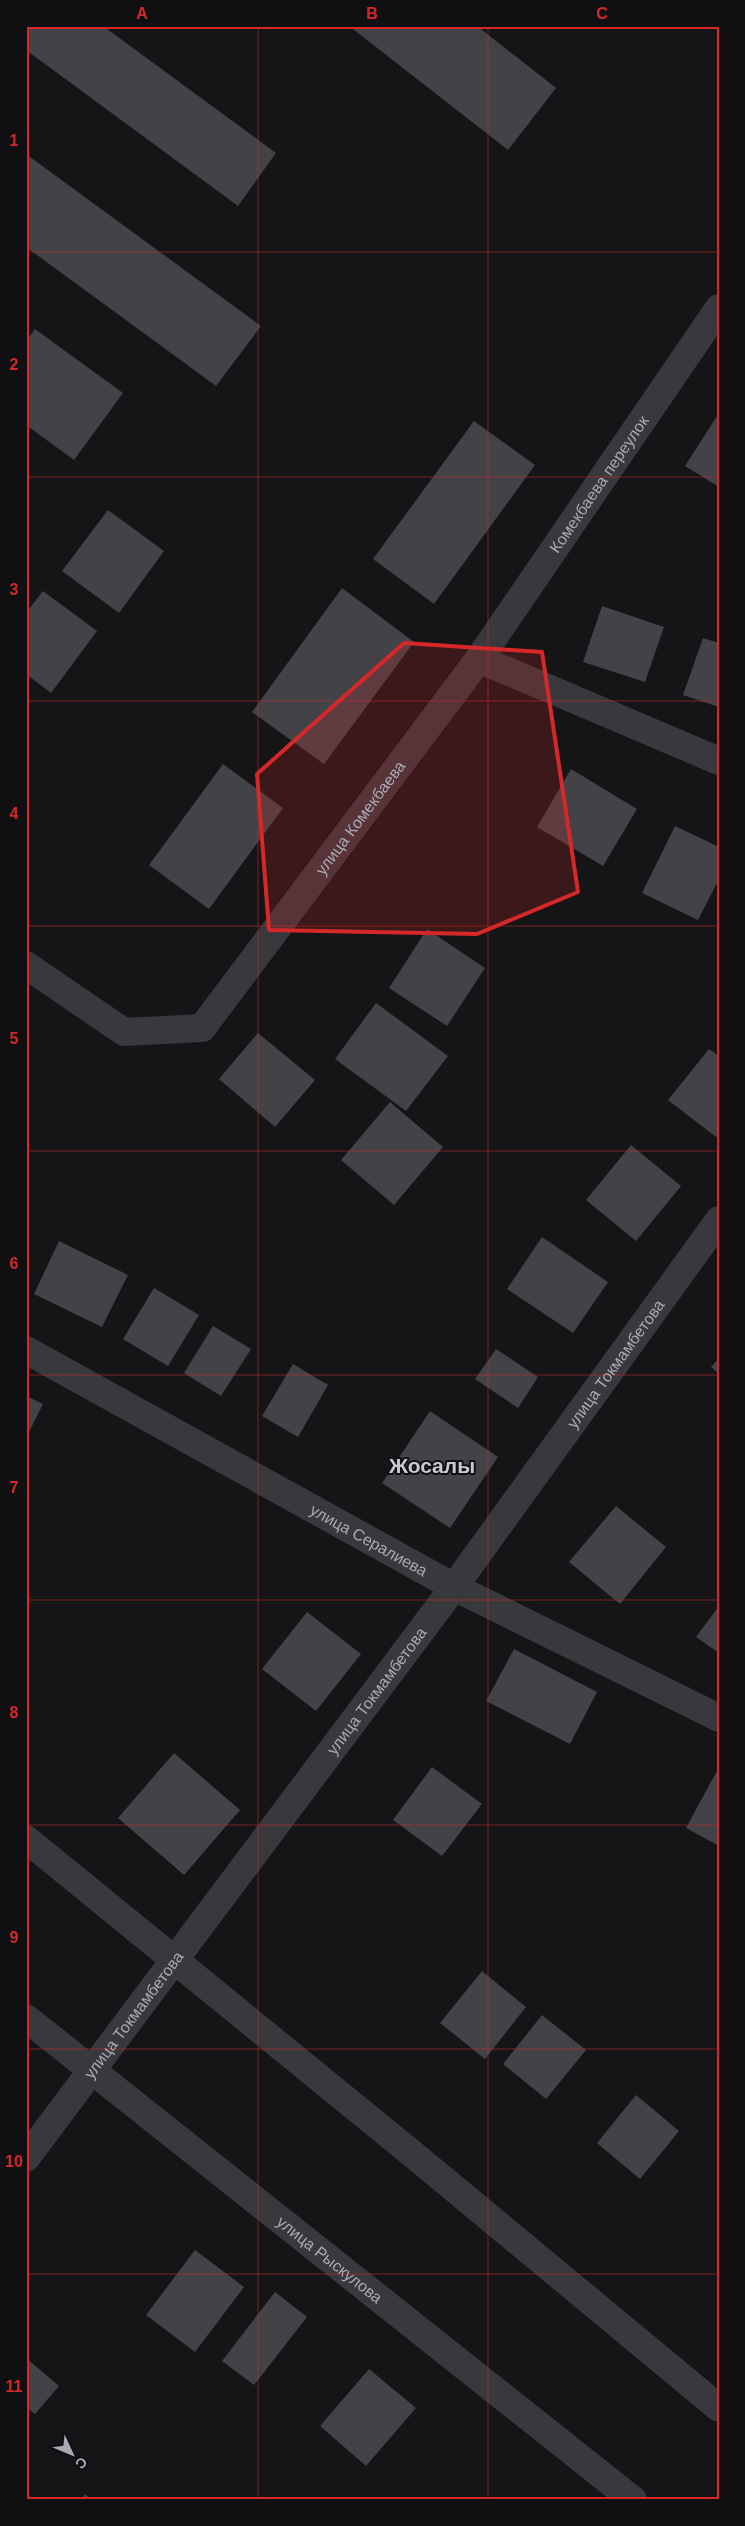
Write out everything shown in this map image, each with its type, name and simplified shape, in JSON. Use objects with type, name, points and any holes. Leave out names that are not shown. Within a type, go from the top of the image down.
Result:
[{"type":"street","name":"Комекбаева переулок","points":[[480,659],[719,308]]},
{"type":"street","points":[[480,659],[719,761]]},
{"type":"street","name":"улица Комекбаева","points":[[26,965],[124,1032],[202,1028],[480,659]]},
{"type":"street","name":"улица Токмамбетова","points":[[26,2158],[454,1587],[719,1220]]},
{"type":"street","name":"улица Сералиева","points":[[26,1350],[454,1587],[719,1718]]},
{"type":"street","points":[[26,1839],[415,2156],[719,2408]]},
{"type":"street","name":"улица Рыскулова","points":[[26,2018],[633,2500]]},
{"type":"highlighted area","points":[[404,643],[542,652],[578,892],[477,934],[269,930],[257,774]]},
{"type":"building","points":[[26,26],[103,26],[276,153],[238,206],[26,50]]},
{"type":"building","points":[[349,26],[477,26],[556,88],[508,150]]},
{"type":"building","points":[[26,154],[261,326],[216,386],[26,247]]},
{"type":"building","points":[[35,329],[123,393],[74,460],[26,425],[26,341]]},
{"type":"building","points":[[717,416],[719,417],[719,487],[685,466]]},
{"type":"building","points":[[474,421],[535,465],[434,604],[373,559]]},
{"type":"building","points":[[108,510],[164,551],[119,613],[62,571]]},
{"type":"building","points":[[342,588],[414,642],[324,764],[252,712]]},
{"type":"building","points":[[43,591],[97,631],[51,693],[26,674],[26,613]]},
{"type":"building","points":[[602,606],[664,627],[645,682],[583,662]]},
{"type":"building","points":[[703,638],[719,643],[719,707],[683,695]]},
{"type":"building","points":[[223,764],[283,808],[209,909],[149,865]]},
{"type":"building","points":[[571,769],[637,809],[603,866],[537,827]]},
{"type":"building","points":[[675,826],[719,847],[719,879],[698,920],[642,893]]},
{"type":"building","points":[[427,929],[485,968],[447,1026],[389,988]]},
{"type":"building","points":[[376,1003],[448,1056],[406,1111],[335,1059]]},
{"type":"building","points":[[258,1033],[315,1080],[275,1127],[219,1079]]},
{"type":"building","points":[[709,1049],[719,1056],[719,1134],[716,1137],[668,1100]]},
{"type":"building","points":[[390,1102],[443,1147],[394,1205],[341,1160]]},
{"type":"building","points":[[631,1145],[681,1186],[636,1241],[586,1200]]},
{"type":"building","points":[[542,1237],[608,1282],[573,1333],[507,1289]]},
{"type":"building","points":[[59,1241],[128,1275],[102,1327],[34,1294]]},
{"type":"building","points":[[154,1288],[199,1315],[168,1366],[123,1339]]},
{"type":"building","points":[[213,1326],[251,1349],[221,1396],[184,1373]]},
{"type":"building","points":[[496,1349],[538,1377],[518,1408],[475,1379]]},
{"type":"building","points":[[719,1358],[719,1374],[711,1367]]},
{"type":"building","points":[[293,1364],[328,1385],[298,1437],[262,1416]]},
{"type":"building","points":[[26,1396],[43,1404],[26,1438]]},
{"type":"building","points":[[430,1411],[498,1457],[450,1528],[382,1483]]},
{"type":"building","points":[[616,1506],[666,1547],[620,1604],[569,1562]]},
{"type":"building","points":[[719,1606],[719,1653],[696,1637]]},
{"type":"building","points":[[307,1612],[361,1654],[316,1711],[262,1669]]},
{"type":"building","points":[[514,1649],[597,1692],[570,1744],[486,1701]]},
{"type":"building","points":[[174,1753],[240,1810],[184,1875],[118,1818]]},
{"type":"building","points":[[432,1767],[482,1804],[442,1856],[393,1820]]},
{"type":"building","points":[[719,1767],[719,1846],[686,1828]]},
{"type":"building","points":[[482,1971],[526,2007],[485,2059],[440,2023]]},
{"type":"building","points":[[542,2015],[586,2050],[546,2099],[503,2064]]},
{"type":"building","points":[[636,2095],[679,2131],[640,2179],[597,2143]]},
{"type":"building","points":[[195,2250],[244,2287],[195,2352],[146,2315]]},
{"type":"building","points":[[275,2292],[307,2317],[254,2385],[222,2361]]},
{"type":"building","points":[[26,2358],[59,2386],[35,2414],[26,2407]]},
{"type":"building","points":[[369,2369],[416,2408],[366,2466],[320,2426]]},
{"type":"building","points":[[85,2494],[92,2500],[81,2500]]},
{"type":"district","name":"Жосалы","points":[[432,1465]]}]
